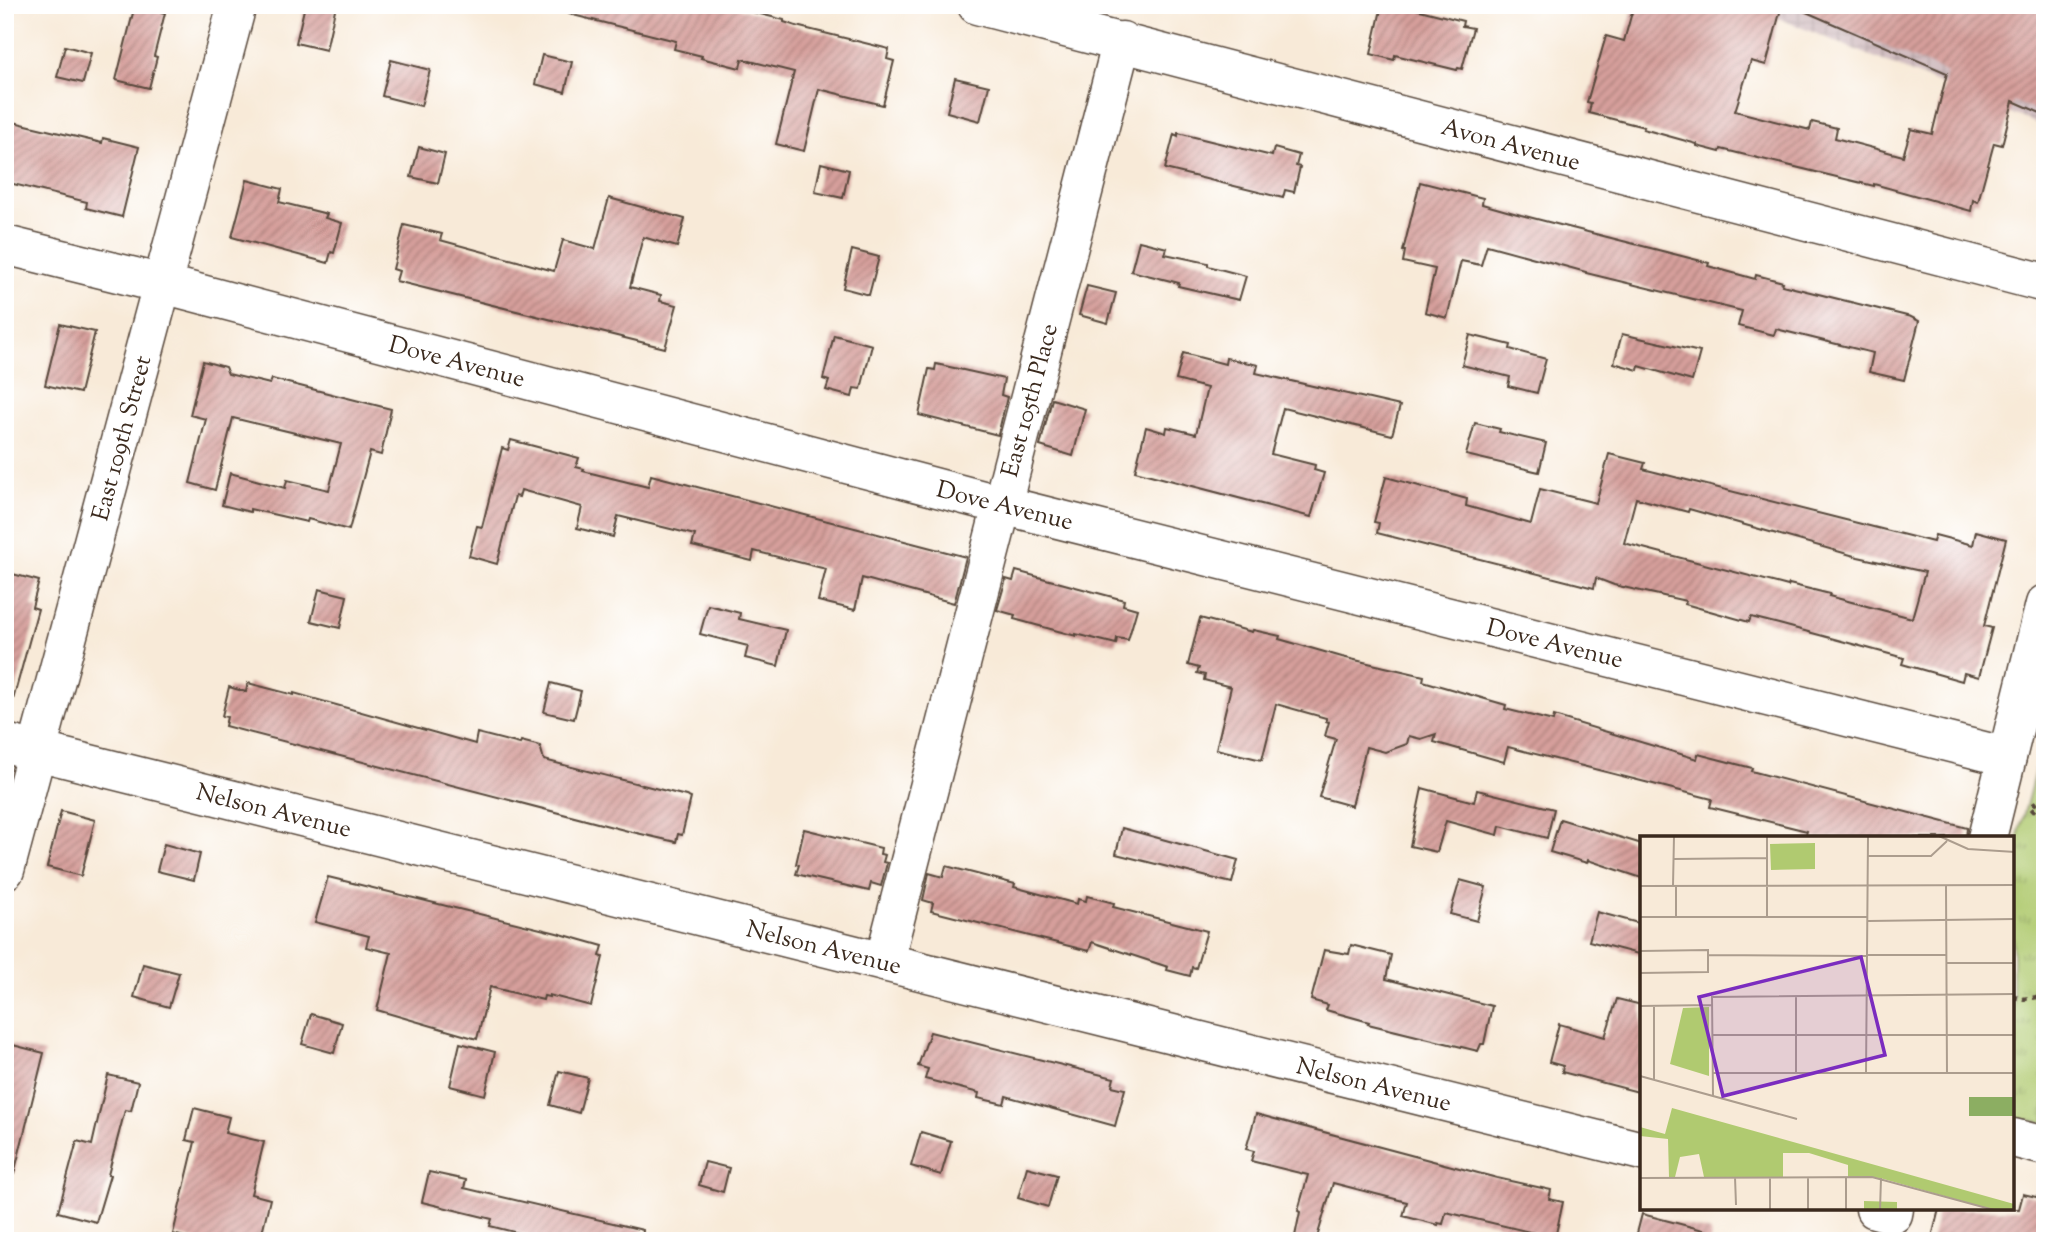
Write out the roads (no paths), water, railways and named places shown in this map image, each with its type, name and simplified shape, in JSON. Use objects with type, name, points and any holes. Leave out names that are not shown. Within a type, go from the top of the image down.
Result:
[{"type":"street","name":"East 109th Street","points":[[5,870],[21,747],[163,284],[237,5]]},
{"type":"street","name":"Avon Avenue","points":[[977,5],[2045,283]]},
{"type":"street","name":"East 105th Place","points":[[884,962],[1122,41]]},
{"type":"street","name":"Dove Avenue","points":[[5,245],[163,284],[1002,505],[2007,757]]},
{"type":"street","points":[[1987,836],[2045,604]]},
{"type":"street","name":"Nelson Avenue","points":[[21,747],[1640,1151]]},
{"type":"street","points":[[2015,1138],[2045,1146]]}]
